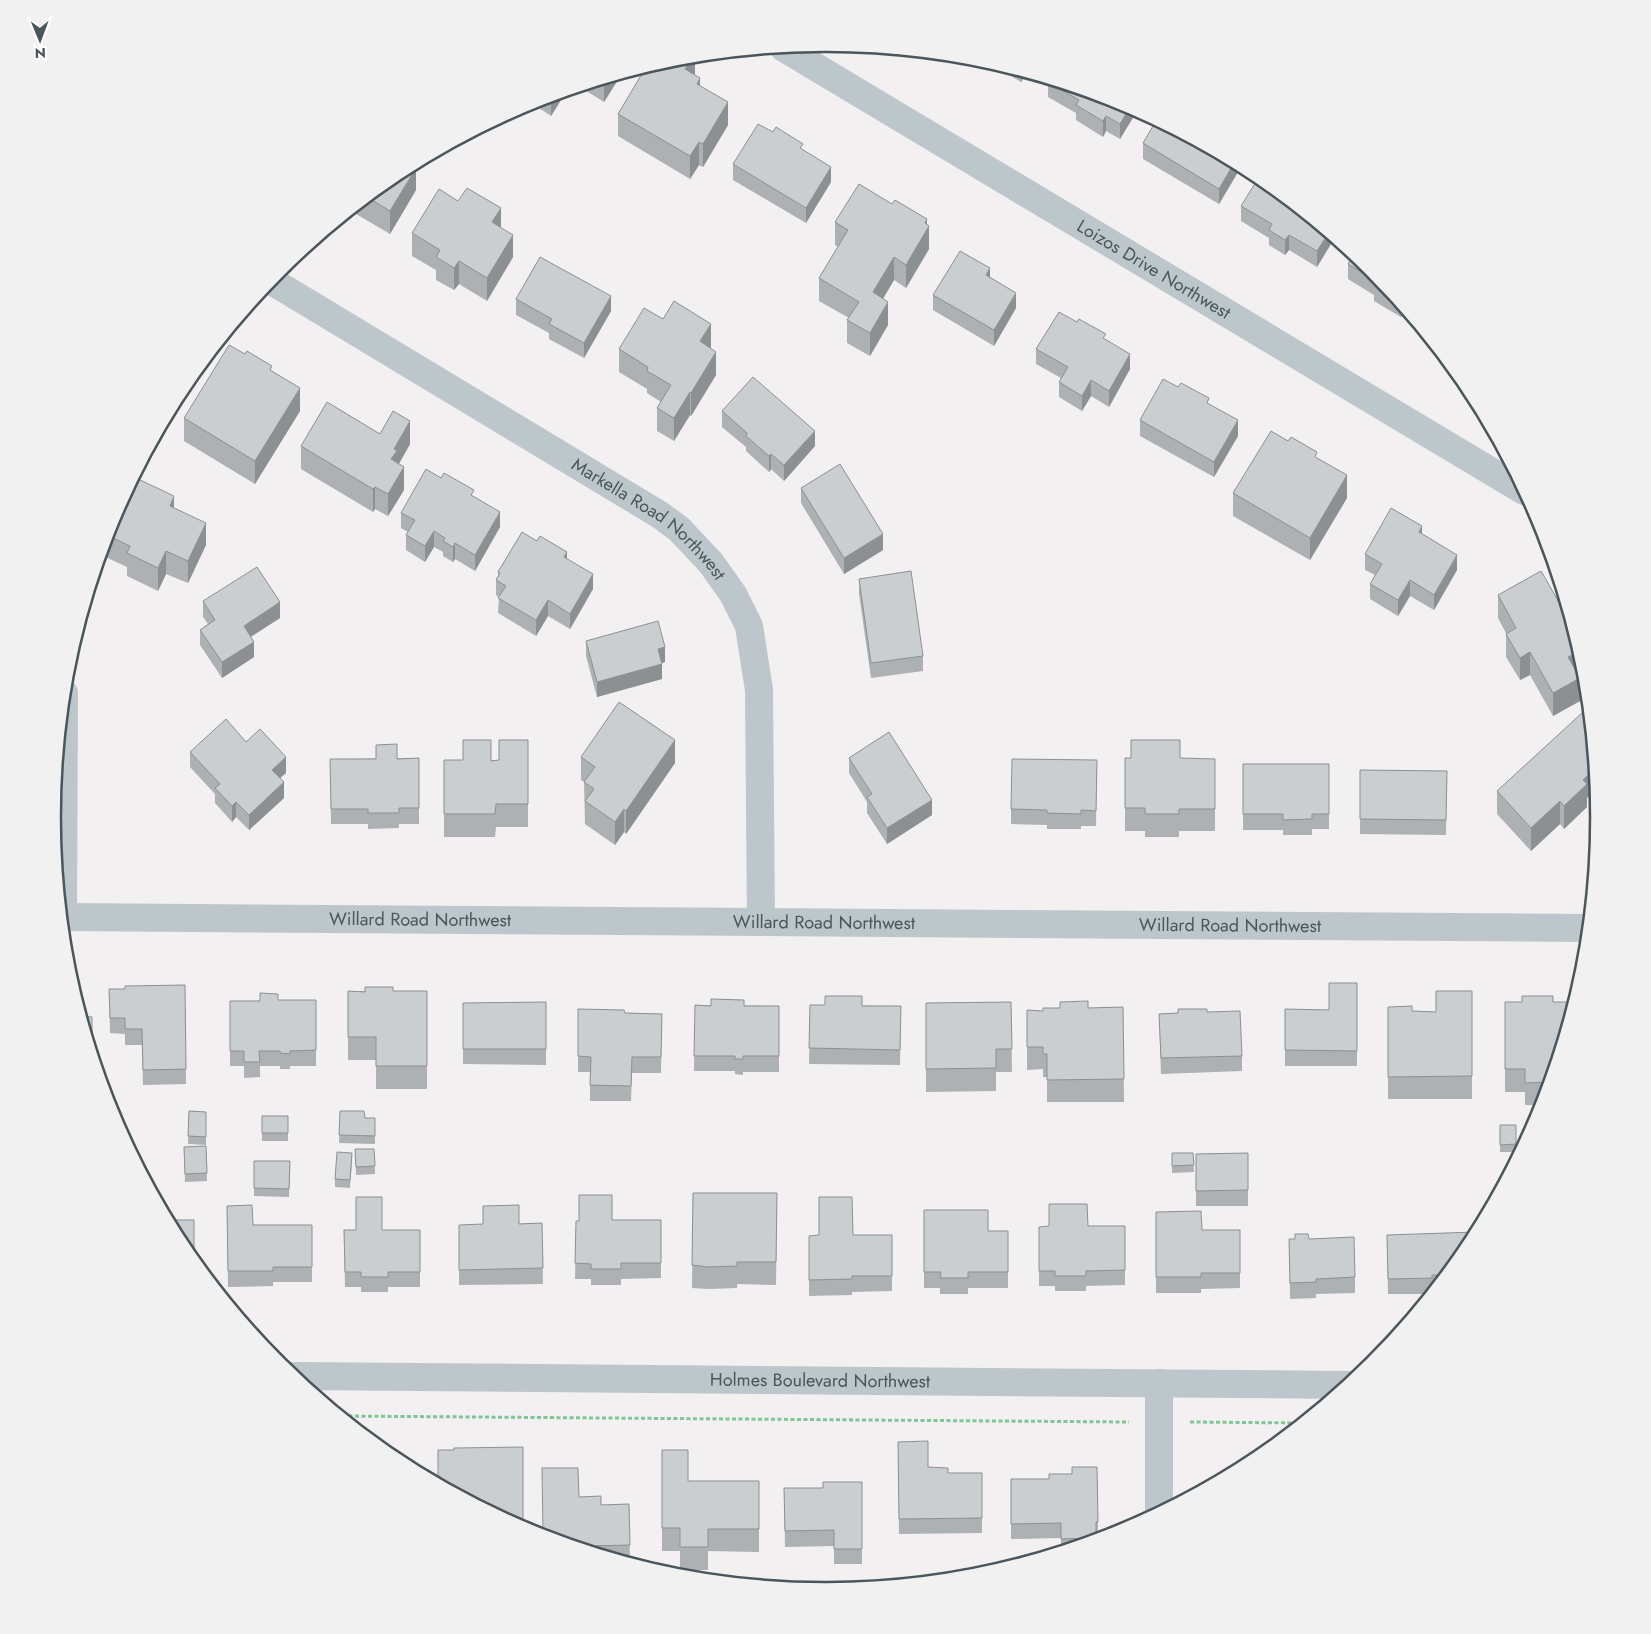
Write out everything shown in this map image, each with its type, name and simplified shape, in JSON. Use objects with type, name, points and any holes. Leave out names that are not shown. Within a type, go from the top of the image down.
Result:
[{"type":"street","name":"Loizos Drive Northwest","points":[[793,53],[1514,485]]},
{"type":"street","name":"Markella Road Northwest","points":[[277,284],[660,515],[679,529],[711,562],[733,594],[748,626],[759,690],[761,922]]},
{"type":"street","points":[[63,763],[63,856]]},
{"type":"street","name":"Willard Road Northwest","points":[[68,917],[1581,928]]},
{"type":"street","name":"Holmes Boulevard Northwest","points":[[304,1376],[1339,1384]]},
{"type":"street","points":[[1159,1383],[1160,1505]]},
{"type":"path","points":[[350,1416],[1292,1423]]},
{"type":"building","points":[[688,65],[685,69],[700,78],[697,84],[728,102],[703,144],[699,142],[690,156],[618,114],[641,76]]},
{"type":"building","points":[[1063,91],[1126,114],[1120,124],[1106,116],[1103,121],[1076,105],[1079,100]]},
{"type":"building","points":[[758,124],[773,132],[776,127],[803,144],[800,148],[831,167],[806,208],[733,164]]},
{"type":"building","points":[[1153,126],[1231,169],[1219,189],[1143,143]]},
{"type":"building","points":[[412,174],[390,211],[373,201]]},
{"type":"building","points":[[859,184],[892,204],[895,200],[927,219],[925,223],[929,226],[906,265],[894,257],[873,292],[888,302],[870,333],[847,320],[859,302],[819,278],[848,230],[835,222]]},
{"type":"building","points":[[1255,184],[1291,210],[1325,238],[1317,251],[1289,235],[1285,240],[1269,230],[1272,224],[1241,206]]},
{"type":"building","points":[[467,188],[501,208],[492,222],[513,235],[487,278],[459,261],[454,268],[436,257],[440,250],[412,233],[439,189],[458,201]]},
{"type":"building","points":[[960,251],[990,268],[986,275],[1016,293],[994,330],[933,295]]},
{"type":"building","points":[[540,257],[611,296],[584,343],[549,324],[552,319],[516,299]]},
{"type":"building","points":[[1350,261],[1362,272],[1348,264]]},
{"type":"building","points":[[674,301],[711,324],[700,341],[716,352],[674,418],[657,408],[671,385],[647,371],[648,367],[619,349],[644,308],[663,319]]},
{"type":"building","points":[[1059,312],[1077,322],[1079,319],[1106,334],[1103,338],[1130,354],[1109,391],[1091,380],[1082,396],[1059,382],[1068,367],[1036,349]]},
{"type":"building","points":[[229,345],[245,354],[247,351],[272,366],[270,370],[300,388],[255,461],[184,418]]},
{"type":"building","points":[[753,377],[815,431],[784,465],[771,454],[769,456],[746,436],[747,433],[722,411]]},
{"type":"building","points":[[1163,379],[1178,387],[1181,383],[1209,398],[1207,403],[1238,420],[1214,462],[1140,420]]},
{"type":"building","points":[[327,402],[380,434],[393,411],[410,421],[394,449],[397,451],[391,459],[404,467],[388,494],[375,487],[373,489],[301,446]]},
{"type":"building","points":[[1271,431],[1288,441],[1291,437],[1317,452],[1315,457],[1347,475],[1310,538],[1233,493]]},
{"type":"building","points":[[840,464],[883,534],[844,558],[801,488]]},
{"type":"building","points":[[426,469],[441,478],[444,473],[474,490],[471,495],[500,512],[475,555],[455,543],[453,547],[443,541],[445,538],[434,531],[425,546],[406,535],[415,520],[401,513]]},
{"type":"building","points":[[140,480],[174,496],[170,506],[206,523],[188,561],[166,551],[158,568],[127,553],[130,546],[114,538]]},
{"type":"building","points":[[1391,508],[1422,526],[1419,532],[1457,555],[1434,595],[1410,580],[1398,600],[1370,584],[1382,564],[1365,554]]},
{"type":"building","points":[[522,532],[537,541],[540,536],[567,552],[564,557],[593,574],[570,614],[548,600],[536,620],[498,598],[506,586],[496,580],[500,573],[498,572]]},
{"type":"building","points":[[257,567],[280,602],[244,626],[254,642],[222,662],[200,630],[215,620],[203,601]]},
{"type":"building","points":[[911,571],[923,656],[871,663],[859,579]]},
{"type":"building","points":[[1541,571],[1559,602],[1572,655],[1568,657],[1575,670],[1577,680],[1553,693],[1530,652],[1520,658],[1506,634],[1516,628],[1498,595]]},
{"type":"building","points":[[658,621],[665,647],[658,649],[662,664],[597,682],[586,641]]},
{"type":"building","points":[[619,702],[675,740],[626,811],[624,809],[615,822],[585,801],[594,789],[584,782],[595,767],[581,757]]},
{"type":"building","points":[[1582,713],[1588,775],[1583,780],[1587,784],[1564,806],[1560,801],[1531,828],[1497,791]]},
{"type":"building","points":[[226,719],[246,742],[260,729],[286,757],[272,770],[284,782],[249,815],[236,802],[232,806],[215,788],[220,784],[190,752]]},
{"type":"building","points":[[889,732],[932,800],[887,828],[867,797],[872,794],[849,758]]},
{"type":"building","points":[[463,740],[491,740],[491,761],[499,760],[499,740],[528,740],[528,804],[496,804],[495,814],[444,814],[444,760],[463,760]]},
{"type":"building","points":[[1131,740],[1180,740],[1180,758],[1215,759],[1215,809],[1179,809],[1179,814],[1145,814],[1145,808],[1125,808],[1125,758],[1131,758]]},
{"type":"building","points":[[397,744],[397,759],[419,758],[419,808],[399,808],[399,813],[368,813],[368,809],[331,809],[330,759],[376,759],[376,745]]},
{"type":"building","points":[[1012,759],[1097,760],[1096,811],[1081,810],[1081,814],[1047,813],[1047,810],[1011,809]]},
{"type":"building","points":[[1243,764],[1329,764],[1329,814],[1312,814],[1312,819],[1283,820],[1283,814],[1243,814]]},
{"type":"building","points":[[1360,770],[1447,771],[1446,820],[1360,819]]},
{"type":"building","points":[[1329,983],[1357,983],[1357,1051],[1285,1050],[1285,1009],[1329,1010]]},
{"type":"building","points":[[185,985],[186,1069],[143,1070],[142,1029],[125,1029],[125,1018],[110,1018],[109,989],[125,989],[125,986]]},
{"type":"building","points":[[365,987],[393,987],[393,991],[427,991],[427,1066],[376,1066],[376,1037],[348,1037],[348,991],[365,992]]},
{"type":"building","points":[[1436,991],[1472,991],[1472,1076],[1388,1077],[1388,1007],[1412,1006],[1412,1011],[1436,1012]]},
{"type":"building","points":[[260,993],[278,994],[278,1000],[316,1000],[316,1050],[290,1051],[290,1054],[280,1053],[280,1051],[259,1051],[260,1062],[244,1062],[244,1051],[230,1051],[230,1001],[260,1001]]},
{"type":"building","points":[[825,996],[862,996],[862,1006],[901,1006],[900,1050],[809,1048],[810,1005],[825,1005]]},
{"type":"building","points":[[1522,996],[1553,996],[1553,1002],[1567,1002],[1542,1082],[1525,1083],[1525,1069],[1505,1069],[1505,1002],[1522,1002]]},
{"type":"building","points":[[711,999],[744,1000],[744,1006],[779,1006],[779,1056],[743,1056],[743,1059],[735,1059],[735,1056],[694,1056],[695,1005],[711,1006]]},
{"type":"building","points":[[1088,1001],[1088,1008],[1123,1007],[1124,1079],[1047,1080],[1047,1054],[1043,1054],[1043,1047],[1027,1047],[1027,1010],[1043,1011],[1043,1008],[1060,1008],[1060,1002]]},
{"type":"building","points":[[546,1002],[546,1049],[463,1049],[463,1003]]},
{"type":"building","points":[[1011,1002],[1012,1049],[996,1049],[996,1068],[926,1069],[926,1003]]},
{"type":"building","points":[[578,1009],[624,1010],[625,1013],[662,1014],[661,1057],[632,1057],[631,1086],[590,1085],[591,1057],[578,1056]]},
{"type":"building","points":[[1178,1009],[1207,1009],[1207,1012],[1240,1011],[1242,1056],[1161,1058],[1159,1014],[1178,1013]]},
{"type":"building","points":[[87,1017],[92,1017],[92,1031]]},
{"type":"building","points":[[189,1111],[206,1112],[206,1137],[188,1136]]},
{"type":"building","points":[[340,1111],[364,1111],[365,1118],[375,1118],[375,1136],[339,1135]]},
{"type":"building","points":[[262,1116],[288,1116],[288,1133],[262,1133]]},
{"type":"building","points":[[1500,1125],[1516,1125],[1516,1144],[1500,1145]]},
{"type":"building","points":[[206,1146],[207,1173],[185,1174],[184,1147]]},
{"type":"building","points":[[355,1149],[374,1149],[375,1166],[356,1167]]},
{"type":"building","points":[[337,1152],[352,1153],[350,1180],[335,1179]]},
{"type":"building","points":[[1172,1153],[1193,1153],[1194,1165],[1172,1166]]},
{"type":"building","points":[[1248,1153],[1248,1190],[1196,1191],[1196,1154]]},
{"type":"building","points":[[254,1161],[290,1161],[289,1189],[254,1188]]},
{"type":"building","points":[[693,1193],[777,1193],[776,1262],[737,1262],[737,1266],[708,1267],[692,1265]]},
{"type":"building","points":[[579,1195],[612,1195],[612,1220],[661,1220],[661,1263],[621,1263],[621,1269],[591,1269],[591,1264],[575,1263],[576,1221],[579,1221]]},
{"type":"building","points":[[356,1197],[382,1197],[382,1230],[420,1230],[420,1272],[388,1272],[388,1277],[361,1277],[361,1272],[345,1272],[344,1230],[356,1230]]},
{"type":"building","points":[[819,1197],[852,1197],[853,1235],[892,1235],[892,1276],[852,1276],[852,1279],[809,1280],[809,1236],[819,1235]]},
{"type":"building","points":[[1049,1204],[1087,1204],[1088,1226],[1125,1226],[1125,1270],[1086,1271],[1086,1276],[1055,1276],[1055,1271],[1039,1271],[1039,1227],[1049,1226]]},
{"type":"building","points":[[252,1205],[253,1225],[312,1225],[312,1267],[273,1267],[273,1271],[228,1271],[227,1206]]},
{"type":"building","points":[[519,1205],[519,1224],[542,1223],[543,1268],[459,1270],[459,1225],[483,1224],[483,1206]]},
{"type":"building","points":[[924,1210],[988,1210],[988,1231],[1008,1231],[1008,1272],[968,1272],[968,1278],[940,1278],[941,1272],[924,1272]]},
{"type":"building","points":[[1201,1211],[1202,1230],[1240,1230],[1240,1273],[1201,1273],[1201,1277],[1156,1277],[1156,1212]]},
{"type":"building","points":[[176,1220],[194,1220],[194,1248]]},
{"type":"building","points":[[1467,1232],[1437,1275],[1432,1275],[1432,1278],[1388,1279],[1387,1235]]},
{"type":"building","points":[[1295,1234],[1308,1234],[1309,1239],[1354,1237],[1355,1277],[1316,1279],[1316,1282],[1290,1283],[1289,1239],[1295,1239]]},
{"type":"building","points":[[928,1441],[928,1467],[948,1468],[948,1473],[982,1473],[982,1518],[899,1519],[898,1442]]},
{"type":"building","points":[[523,1447],[523,1519],[487,1503],[438,1476],[438,1450],[454,1450],[454,1448]]},
{"type":"building","points":[[662,1450],[688,1450],[688,1481],[759,1481],[759,1529],[708,1529],[708,1547],[680,1547],[680,1528],[662,1528]]},
{"type":"building","points":[[1072,1467],[1097,1467],[1098,1522],[1096,1522],[1096,1531],[1077,1539],[1061,1539],[1061,1523],[1011,1524],[1011,1479],[1049,1479],[1049,1474],[1072,1474]]},
{"type":"building","points":[[542,1468],[578,1468],[579,1497],[601,1496],[601,1505],[629,1504],[630,1545],[596,1546],[543,1527]]},
{"type":"building","points":[[823,1482],[862,1482],[862,1549],[834,1549],[834,1530],[785,1531],[784,1488],[823,1488]]}]
